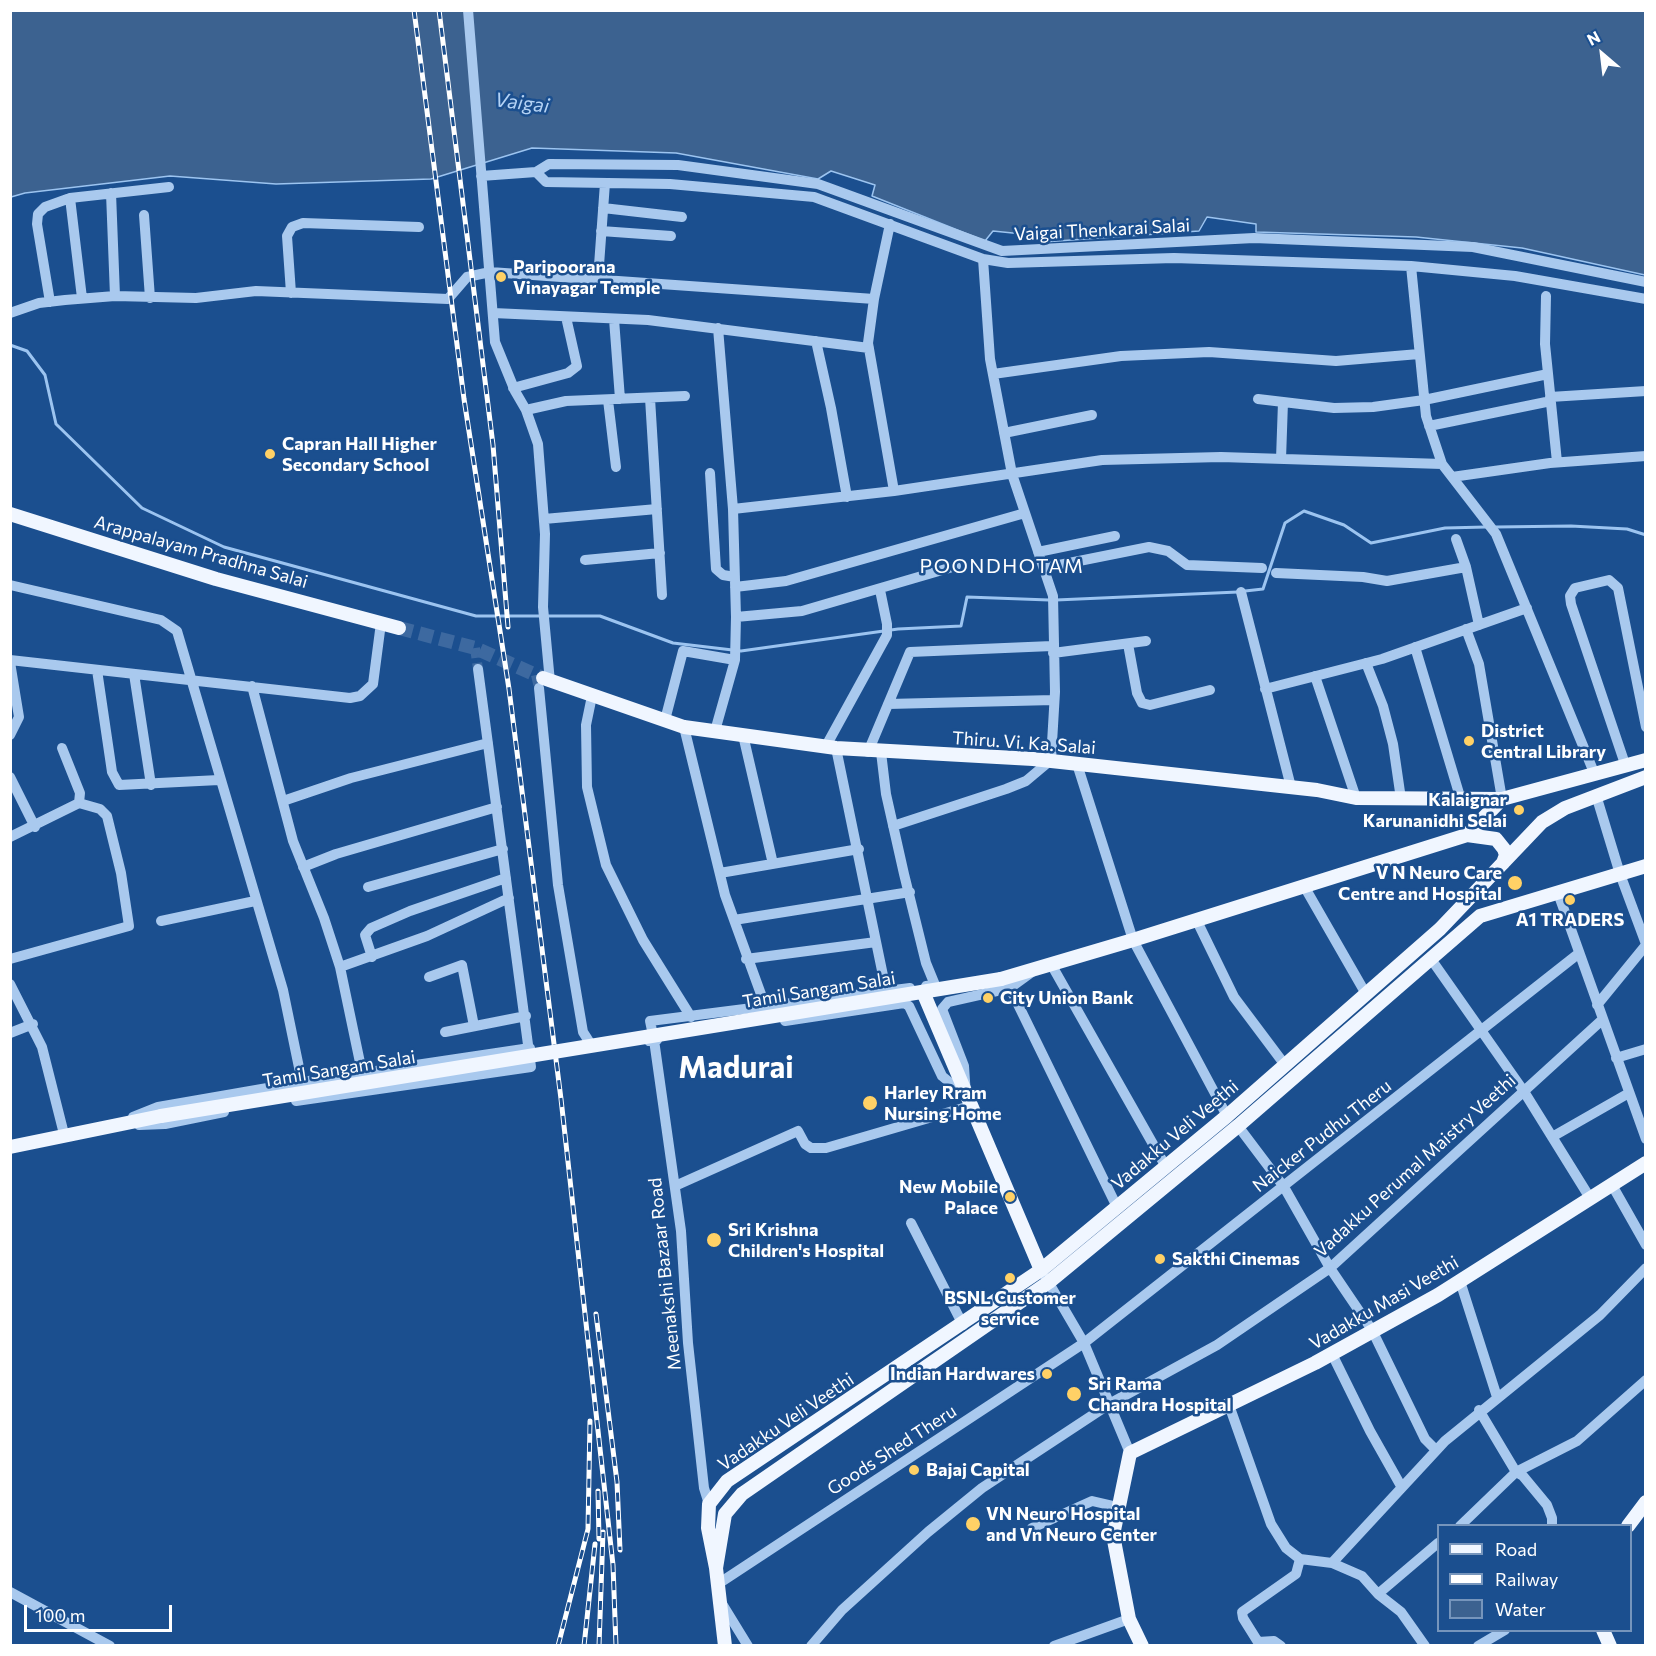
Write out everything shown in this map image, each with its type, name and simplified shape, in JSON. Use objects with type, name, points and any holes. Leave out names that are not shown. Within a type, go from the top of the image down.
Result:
[{"type":"main road","name":"Arappalayam Pradhna Salai","points":[[10,514],[216,579],[399,628]]},
{"type":"main road","name":"Thiru. Vi. Ka. Salai","points":[[544,683],[592,696],[684,727],[875,752],[1051,760],[1291,787],[1356,798],[1502,799],[1646,760]]},
{"type":"main road","name":"Vadakku Veli Veethi","points":[[709,1504],[727,1481],[963,1325],[1041,1270],[1227,1116],[1440,929],[1542,822],[1596,795],[1646,777]]},
{"type":"main road","points":[[1467,835],[1502,799]]},
{"type":"main road","points":[[1467,835],[1496,839],[1506,855],[1503,863]]},
{"type":"main road","name":"Tamil Sangam Salai","points":[[10,1147],[64,1134],[161,1116],[929,988],[1006,984],[1044,966],[1467,835]]},
{"type":"main road","points":[[1472,896],[1473,905],[1480,916],[1646,866]]},
{"type":"main road","name":"Vadakku Veli Veethi","points":[[742,1494],[1049,1282],[1238,1126],[1480,916]]},
{"type":"main road","points":[[929,988],[955,1071],[1041,1270]]},
{"type":"main road","name":"Vadakku Masi Veethi","points":[[1130,1453],[1332,1354],[1460,1281],[1646,1163]]},
{"type":"main road","points":[[1130,1453],[1113,1534],[1129,1619],[1142,1646]]},
{"type":"main road","points":[[726,1646],[716,1568],[708,1528],[709,1504],[742,1494]]},
{"type":"main road","points":[[716,1568],[723,1520],[731,1504],[742,1494]]},
{"type":"main road","points":[[1629,1524],[1645,1503]]},
{"type":"main road","points":[[1604,1632],[1610,1646]]},
{"type":"street","points":[[468,10],[495,342],[513,388],[526,410],[538,444],[544,519],[544,683],[558,885],[583,1032],[590,1043],[597,1046],[654,1040],[904,1003],[909,1006],[942,1076],[968,1101]]},
{"type":"street","name":"Vaigai Thenkarai Salai","points":[[481,173],[536,172],[549,164],[678,165],[818,184],[1002,251],[1254,238],[1473,247],[1646,282]]},
{"type":"street","name":"Vaigai Thenkarai Salai","points":[[536,172],[546,182],[670,184],[814,197],[983,259],[1008,263],[1174,258],[1411,266],[1515,276],[1646,300]]},
{"type":"street","points":[[598,279],[605,183]]},
{"type":"street","points":[[50,302],[37,224],[38,214],[56,202],[70,198],[169,188]]},
{"type":"street","points":[[111,193],[115,296]]},
{"type":"street","points":[[70,198],[82,298]]},
{"type":"street","points":[[603,208],[682,217]]},
{"type":"street","points":[[144,216],[150,298]]},
{"type":"street","points":[[291,293],[287,236],[292,226],[303,223],[419,227]]},
{"type":"street","points":[[890,224],[874,299],[869,348],[894,492]]},
{"type":"street","points":[[601,231],[671,236]]},
{"type":"street","points":[[893,826],[1026,781],[1051,760],[1054,700],[1053,601],[1012,474],[993,374],[983,259]]},
{"type":"street","points":[[1411,266],[1424,400],[1429,426],[1442,464],[1490,522],[1496,534],[1595,775]]},
{"type":"street","points":[[11,312],[50,302],[82,298],[115,296],[196,298],[256,291],[448,299],[467,277],[490,272],[874,299]]},
{"type":"street","points":[[1546,296],[1545,344],[1557,462]]},
{"type":"street","points":[[493,313],[614,319],[718,328],[869,348]]},
{"type":"street","points":[[513,388],[568,373],[577,366],[566,316]]},
{"type":"street","points":[[614,319],[620,399]]},
{"type":"street","points":[[715,731],[735,660],[736,617],[732,510],[718,328]]},
{"type":"street","points":[[816,341],[847,497]]},
{"type":"street","points":[[993,374],[1121,356],[1209,352],[1336,361],[1419,354]]},
{"type":"street","points":[[1258,399],[1358,408],[1424,400],[1548,374]]},
{"type":"street","points":[[1429,426],[1551,399],[1646,391]]},
{"type":"street","points":[[526,410],[566,401],[685,396]]},
{"type":"street","points":[[650,398],[662,595]]},
{"type":"street","points":[[608,400],[616,467]]},
{"type":"street","points":[[1281,459],[1282,402]]},
{"type":"street","points":[[1004,433],[1092,415]]},
{"type":"street","points":[[1452,477],[1557,462],[1646,456]]},
{"type":"street","points":[[732,510],[894,492],[1102,459],[1221,457],[1442,464]]},
{"type":"street","points":[[710,473],[716,568],[735,582],[806,576],[1025,513]]},
{"type":"street","points":[[544,519],[657,509]]},
{"type":"street","points":[[1038,552],[1115,536]]},
{"type":"street","points":[[1456,539],[1466,567],[1479,625]]},
{"type":"street","points":[[1044,568],[1149,548],[1168,551],[1186,565],[1262,568]]},
{"type":"street","points":[[585,560],[660,553]]},
{"type":"street","points":[[736,617],[802,611],[956,566]]},
{"type":"street","points":[[1276,573],[1363,577],[1387,581],[1466,567]]},
{"type":"street","points":[[1625,764],[1569,596],[1575,588],[1609,580],[1618,588],[1646,727]]},
{"type":"street","points":[[10,585],[170,624],[182,641],[190,680],[283,990],[302,1082]]},
{"type":"street","points":[[880,590],[887,630],[831,747],[859,849],[886,990]]},
{"type":"street","points":[[1241,592],[1291,787]]},
{"type":"street","points":[[1266,689],[1366,663],[1527,608]]},
{"type":"street","points":[[10,735],[19,717],[10,661],[350,698],[360,696],[373,684],[381,623]]},
{"type":"street","points":[[1466,629],[1479,663],[1502,799]]},
{"type":"street","points":[[654,1040],[650,1021],[766,1008],[886,990],[929,988],[926,963],[910,892],[875,752],[888,704],[910,652],[1053,649],[1146,641]]},
{"type":"street","points":[[1128,644],[1137,693],[1142,703],[1150,705],[1210,690]]},
{"type":"street","points":[[1414,647],[1461,800]]},
{"type":"street","points":[[665,720],[683,651],[735,660]]},
{"type":"street","points":[[1366,663],[1383,706],[1393,744],[1401,799]]},
{"type":"street","points":[[108,1127],[165,1124],[241,1109],[531,1066],[478,669]]},
{"type":"street","points":[[97,670],[116,782],[123,787],[219,780]]},
{"type":"street","points":[[134,674],[151,785]]},
{"type":"street","points":[[1316,676],[1356,798]]},
{"type":"street","points":[[252,686],[292,841],[340,967],[362,1072]]},
{"type":"street","points":[[592,696],[586,725],[587,787],[606,865],[643,940],[691,1017]]},
{"type":"street","points":[[888,704],[1054,700]]},
{"type":"street","points":[[684,727],[720,873],[746,959],[766,1008]]},
{"type":"street","points":[[743,735],[773,864]]},
{"type":"street","points":[[283,801],[351,778],[488,743]]},
{"type":"street","points":[[62,748],[80,793],[79,803]]},
{"type":"street","points":[[1077,764],[1133,940],[1227,1116]]},
{"type":"street","points":[[10,777],[35,827]]},
{"type":"street","points":[[1596,795],[1620,874],[1646,944],[1597,1005]]},
{"type":"street","points":[[10,837],[35,827],[79,803],[100,809],[107,816],[121,873],[129,926],[10,958]]},
{"type":"street","points":[[303,867],[336,854],[497,807]]},
{"type":"street","points":[[368,886],[503,849]]},
{"type":"street","points":[[720,873],[859,849]]},
{"type":"street","points":[[372,957],[364,935],[371,928],[410,911],[506,878]]},
{"type":"street","points":[[1304,886],[1366,994]]},
{"type":"street","points":[[734,920],[910,892]]},
{"type":"street","points":[[1558,893],[1646,1139]]},
{"type":"street","points":[[340,967],[372,957],[510,898]]},
{"type":"street","points":[[161,921],[255,901]]},
{"type":"street","points":[[1196,919],[1234,997],[1285,1065]]},
{"type":"street","points":[[746,959],[876,942]]},
{"type":"street","name":"Naicker Pudhu Theru","points":[[1084,1342],[1578,954]]},
{"type":"street","points":[[1431,959],[1523,1090],[1590,1198]]},
{"type":"street","points":[[429,977],[462,965],[474,1026]]},
{"type":"street","points":[[1044,966],[1166,1167]]},
{"type":"street","points":[[10,984],[33,1024],[42,1047],[64,1134]]},
{"type":"street","points":[[968,1101],[964,1066],[942,1009],[948,1002],[1006,984],[1117,1207]]},
{"type":"street","points":[[445,1032],[526,1016]]},
{"type":"street","name":"Vadakku Perumal Maistry Veethi","points":[[811,1646],[850,1603],[928,1532],[982,1488],[1111,1403],[1217,1345],[1330,1268],[1602,1020]]},
{"type":"street","points":[[10,1033],[33,1024]]},
{"type":"street","name":"Meenakshi Bazaar Road","points":[[654,1040],[681,1231],[688,1343],[702,1477],[709,1504]]},
{"type":"street","points":[[108,1127],[158,1107],[362,1072],[530,1048]]},
{"type":"street","points":[[1616,1058],[1646,1049]]},
{"type":"street","points":[[1552,1137],[1629,1093]]},
{"type":"street","points":[[675,1186],[798,1131],[805,1144],[811,1148],[826,1148],[968,1101]]},
{"type":"street","points":[[1238,1126],[1284,1187],[1330,1268],[1372,1330],[1425,1439],[1436,1450]]},
{"type":"street","points":[[1612,1185],[1646,1245]]},
{"type":"street","points":[[911,1223],[963,1325]]},
{"type":"street","points":[[1332,1563],[1436,1450],[1479,1410],[1600,1315],[1646,1269]]},
{"type":"street","points":[[1041,1270],[1084,1342],[1130,1453]]},
{"type":"street","points":[[1460,1281],[1497,1397]]},
{"type":"street","name":"Goods Shed Theru","points":[[718,1584],[1084,1342]]},
{"type":"street","points":[[1332,1354],[1370,1431],[1401,1486]]},
{"type":"street","points":[[1462,1524],[1516,1472],[1577,1441],[1643,1387]]},
{"type":"street","points":[[1229,1405],[1271,1524],[1286,1548],[1300,1559],[1332,1563],[1362,1576],[1378,1594],[1401,1612],[1425,1646]]},
{"type":"street","points":[[1479,1410],[1516,1472],[1523,1476],[1547,1505],[1552,1524]]},
{"type":"street","points":[[1032,1528],[1092,1501],[1119,1507]]},
{"type":"street","points":[[1378,1594],[1437,1544]]},
{"type":"street","points":[[1281,1646],[1274,1641],[1258,1642],[1243,1618],[1242,1612],[1296,1574],[1300,1559]]},
{"type":"street","points":[[10,1592],[110,1646]]},
{"type":"street","points":[[720,1601],[748,1646]]},
{"type":"street","points":[[1054,1646],[1129,1619]]},
{"type":"street","points":[[1478,1646],[1502,1632]]},
{"type":"water","name":"Vaigai","points":[[11,11],[1645,11],[1645,275],[1522,248],[1416,237],[1256,232],[1256,224],[1207,217],[1199,231],[1043,242],[1042,236],[993,231],[985,241],[872,196],[875,185],[831,171],[818,179],[676,153],[532,148],[431,179],[276,184],[170,176],[25,193],[11,197]]},
{"type":"waterway","points":[[10,345],[27,351],[45,375],[56,424],[142,508],[224,547],[476,616],[540,616]]},
{"type":"waterway","points":[[1245,591],[1263,589],[1285,523],[1304,511],[1344,525],[1371,543],[1445,528],[1486,527]]},
{"type":"waterway","points":[[1496,527],[1571,526],[1627,529],[1646,535]]},
{"type":"waterway","points":[[1056,600],[1238,592]]},
{"type":"waterway","points":[[547,616],[600,616],[673,643],[741,651],[898,629],[961,626],[967,597],[1049,600]]},
{"type":"tunnel","points":[[399,628],[475,648],[543,678]]},
{"type":"tunnel","points":[[475,648],[478,669]]},
{"type":"tunnel","points":[[536,675],[539,688]]},
{"type":"railway","points":[[414,10],[464,399],[509,689],[561,1099],[613,1565],[616,1646]]},
{"type":"railway","points":[[439,10],[493,445],[508,627]]},
{"type":"railway","points":[[596,1314],[617,1482],[620,1550]]},
{"type":"railway","points":[[558,1646],[588,1529],[590,1421]]},
{"type":"railway","points":[[598,1491],[599,1539]]},
{"type":"railway","points":[[599,1646],[603,1532]]},
{"type":"railway","points":[[584,1646],[595,1544]]},
{"type":"place","name":"Paripoorana Vinayagar Temple","points":[[501,277]]},
{"type":"place","name":"Capran Hall Higher Secondary School","points":[[270,454]]},
{"type":"place","name":"District Central Library","points":[[1469,741]]},
{"type":"place","name":"Kalaignar Karunanidhi Selai","points":[[1519,810]]},
{"type":"place","name":"V N Neuro Care Centre and Hospital","points":[[1515,883]]},
{"type":"place","name":"A1 TRADERS","points":[[1570,900]]},
{"type":"place","name":"City Union Bank","points":[[988,998]]},
{"type":"place","name":"Harley Rram Nursing Home","points":[[870,1103]]},
{"type":"place","name":"New Mobile Palace","points":[[1010,1197]]},
{"type":"place","name":"Sri Krishna Children's Hospital","points":[[714,1240]]},
{"type":"place","name":"Sakthi Cinemas","points":[[1160,1259]]},
{"type":"place","name":"BSNL Customer service","points":[[1010,1278]]},
{"type":"place","name":"Indian Hardwares","points":[[1047,1374]]},
{"type":"place","name":"Sri Rama Chandra Hospital","points":[[1074,1394]]},
{"type":"place","name":"Bajaj Capital","points":[[914,1470]]},
{"type":"place","name":"VN Neuro Hospital and Vn Neuro Center","points":[[973,1524]]},
{"type":"district","name":"POONDHOTAM","points":[[1002,566]]},
{"type":"district","name":"Madurai","points":[[736,1068]]}]
